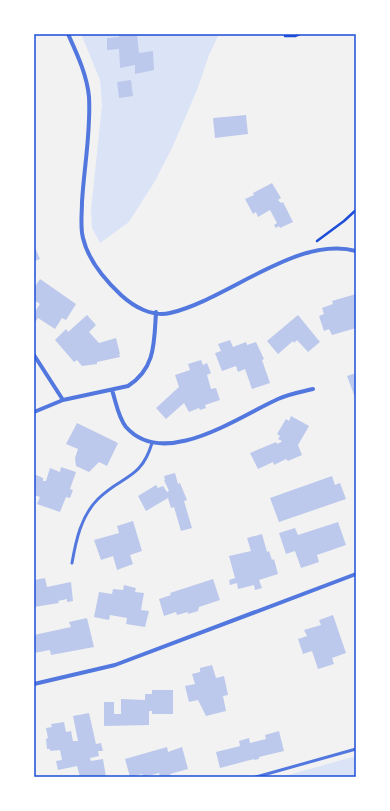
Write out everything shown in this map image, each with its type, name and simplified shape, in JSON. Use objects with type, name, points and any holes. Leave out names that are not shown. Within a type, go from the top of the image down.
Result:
[{"type":"street","points":[[68,34],[85,76],[89,95],[88,148],[81,220],[82,236],[85,246],[102,274],[122,296],[134,306],[144,310],[156,312],[168,313],[182,310],[302,255],[340,248],[356,251]]},
{"type":"street","points":[[34,412],[63,400],[128,386],[137,380],[147,369],[153,352],[156,312]]},
{"type":"street","points":[[34,355],[63,400]]},
{"type":"street","points":[[112,390],[119,413],[126,426],[136,435],[152,443],[166,444],[182,442],[222,427],[278,399],[313,389]]},
{"type":"street","points":[[34,684],[115,665],[356,574]]},
{"type":"lane","points":[[72,563],[76,541],[89,511],[97,499],[109,489],[141,468],[148,459],[152,443]]},
{"type":"lane","points":[[256,777],[356,749]]},
{"type":"path","points":[[285,34],[285,36],[295,36],[300,34]]},
{"type":"path","points":[[302,255],[356,210]]},
{"type":"shaded area","points":[[81,34],[219,34],[209,55],[197,90],[173,146],[155,181],[129,222],[100,243],[92,228],[91,210],[102,105],[100,80]]},
{"type":"shaded area","points":[[356,756],[356,777],[281,777]]},
{"type":"building","points":[[118,34],[137,34],[139,53],[153,51],[154,70],[135,74],[135,65],[120,68],[119,49],[107,50],[107,38],[119,37]]},
{"type":"building","points":[[131,80],[133,96],[119,98],[117,82]]},
{"type":"building","points":[[246,115],[248,134],[215,138],[213,118]]},
{"type":"building","points":[[272,183],[281,198],[278,200],[281,203],[283,202],[293,222],[280,228],[279,226],[276,228],[274,225],[277,223],[270,210],[258,217],[256,212],[253,214],[245,199]]},
{"type":"building","points":[[34,245],[40,259],[35,261],[34,259]]},
{"type":"building","points":[[40,279],[76,304],[66,320],[62,318],[55,329],[38,318],[36,321],[34,319],[34,313],[40,304],[34,300],[34,288]]},
{"type":"building","points":[[356,294],[356,328],[332,335],[329,329],[324,331],[319,316],[324,314],[322,308],[333,304],[332,301]]},
{"type":"building","points":[[87,315],[96,325],[89,332],[99,343],[116,338],[120,357],[97,362],[97,364],[82,366],[77,360],[74,362],[55,340],[66,329],[68,332]]},
{"type":"building","points":[[298,315],[320,342],[308,352],[297,340],[294,343],[293,341],[278,354],[267,341]]},
{"type":"building","points":[[230,340],[233,347],[246,342],[247,345],[256,342],[264,359],[262,360],[270,383],[252,389],[245,369],[238,372],[236,366],[222,371],[215,353],[221,351],[218,344]]},
{"type":"building","points":[[201,360],[203,365],[207,363],[211,373],[207,375],[211,389],[216,388],[220,400],[205,405],[206,408],[200,410],[199,408],[189,412],[184,403],[166,419],[156,408],[179,387],[175,375],[190,370],[188,364]]},
{"type":"building","points":[[356,373],[356,400],[347,376]]},
{"type":"building","points":[[291,416],[309,426],[298,445],[302,455],[288,461],[286,459],[274,465],[273,462],[258,469],[250,453],[276,442],[277,444],[281,442],[282,441],[278,439],[280,436],[277,434],[286,419],[289,421]]},
{"type":"building","points":[[77,423],[118,443],[107,466],[99,462],[89,472],[76,466],[75,458],[78,449],[66,444]]},
{"type":"building","points":[[61,467],[76,472],[70,489],[73,490],[70,498],[66,497],[60,512],[37,504],[40,497],[34,495],[34,474],[43,478],[43,481],[46,481],[50,468],[60,472]]},
{"type":"building","points":[[175,473],[178,484],[180,483],[187,500],[184,501],[192,528],[181,531],[174,507],[171,508],[168,498],[146,511],[138,496],[156,485],[158,488],[163,486],[167,492],[169,491],[164,480],[164,476]]},
{"type":"building","points":[[332,476],[335,485],[340,483],[346,499],[279,522],[270,498]]},
{"type":"building","points":[[133,521],[142,551],[130,555],[133,564],[117,570],[113,556],[101,560],[94,540],[119,533],[117,526]]},
{"type":"building","points":[[338,522],[346,545],[317,555],[319,562],[301,568],[295,551],[286,554],[279,533],[295,528],[298,535]]},
{"type":"building","points":[[262,534],[267,552],[269,551],[272,560],[274,559],[278,574],[259,580],[262,588],[255,590],[254,585],[238,589],[237,583],[230,585],[229,580],[235,578],[229,556],[251,551],[247,538]]},
{"type":"building","points":[[45,578],[47,587],[71,582],[73,601],[67,602],[67,599],[58,601],[59,603],[34,607],[34,580]]},
{"type":"building","points":[[213,579],[220,600],[199,607],[198,611],[188,614],[188,612],[177,615],[176,612],[164,616],[159,599],[171,595],[170,593]]},
{"type":"building","points":[[124,585],[136,588],[135,592],[144,593],[141,610],[149,611],[145,627],[126,624],[127,618],[110,615],[109,620],[94,617],[99,592],[112,594],[113,589],[123,590]]},
{"type":"building","points":[[333,615],[346,653],[332,658],[334,664],[318,669],[312,651],[303,654],[298,639],[307,636],[304,630],[321,625],[319,620]]},
{"type":"building","points":[[87,618],[94,647],[51,655],[50,650],[34,653],[34,635],[71,627],[69,622]]},
{"type":"building","points":[[212,665],[216,678],[224,676],[228,695],[223,696],[226,711],[206,716],[198,700],[189,702],[185,686],[195,684],[192,674],[200,672],[200,668]]},
{"type":"building","points":[[152,690],[173,690],[173,714],[152,714],[152,711],[149,711],[149,725],[104,726],[104,702],[114,702],[114,714],[121,714],[121,699],[145,700],[145,694],[152,694]]},
{"type":"building","points":[[89,713],[96,744],[101,743],[103,751],[98,751],[99,756],[90,758],[91,761],[103,759],[106,777],[80,777],[77,766],[58,770],[56,761],[62,760],[60,750],[50,751],[50,749],[47,749],[46,739],[48,738],[46,728],[52,727],[51,724],[64,722],[66,732],[71,731],[73,741],[78,741],[73,716]]},
{"type":"building","points":[[279,731],[284,751],[259,757],[259,759],[220,768],[216,752],[240,746],[239,741],[249,738],[250,743],[266,739],[265,735]]},
{"type":"building","points":[[167,747],[168,752],[182,747],[188,769],[170,774],[171,776],[167,777],[160,777],[159,773],[144,777],[142,774],[130,777],[125,759]]}]
